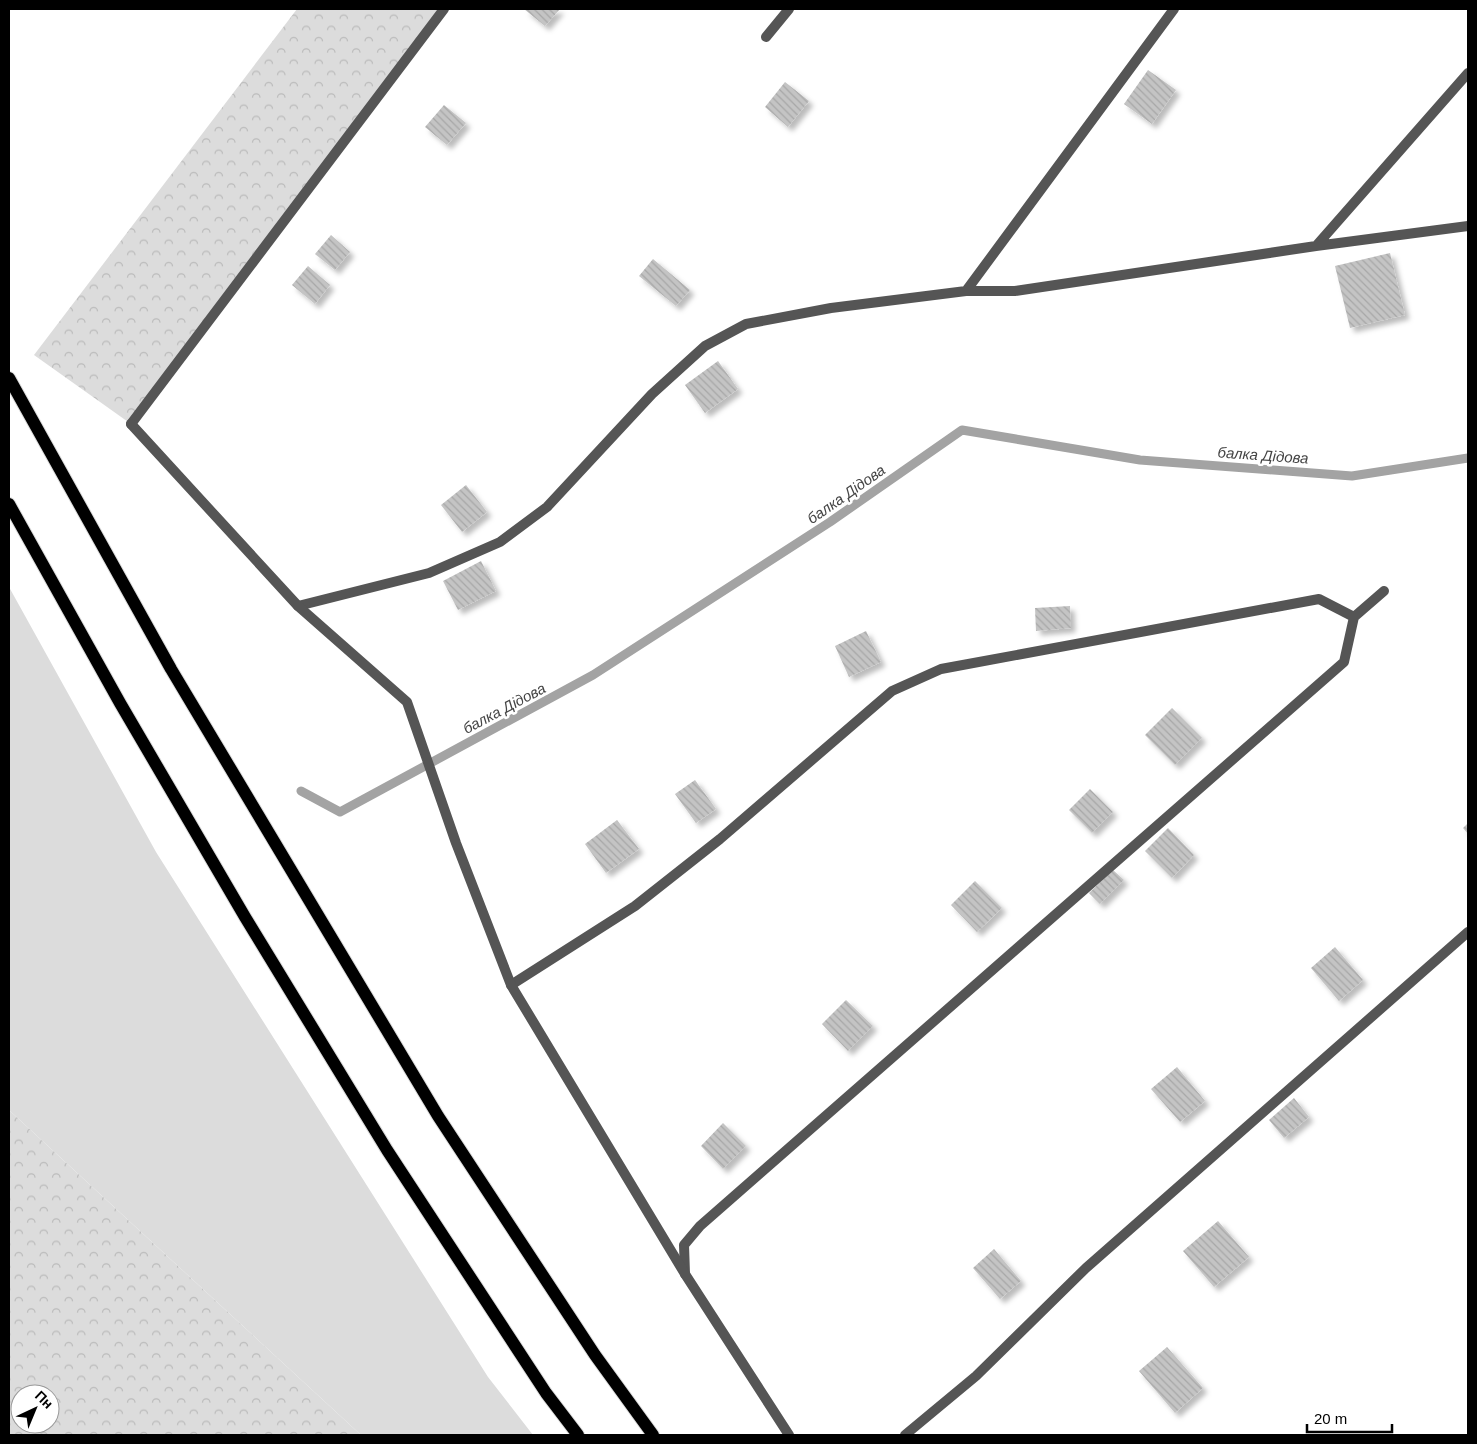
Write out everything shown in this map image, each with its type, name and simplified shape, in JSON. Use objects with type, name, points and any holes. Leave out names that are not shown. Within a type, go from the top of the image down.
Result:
[{"type":"main road","points":[[9,378],[170,669],[438,1116],[595,1355],[653,1435]]},
{"type":"main road","points":[[9,504],[120,703],[266,950],[388,1150],[546,1393],[578,1435]]},
{"type":"street","points":[[444,9],[131,424],[298,606],[406,702],[456,842],[512,985],[685,1274],[789,1435]]},
{"type":"street","points":[[766,37],[790,9]]},
{"type":"street","points":[[966,291],[1174,9]]},
{"type":"street","points":[[1316,246],[1468,73]]},
{"type":"street","points":[[298,606],[429,573],[500,542],[547,507],[652,394],[705,346],[746,324],[831,308],[966,291],[1015,291],[1316,246],[1468,226]]},
{"type":"street","points":[[685,1274],[684,1245],[700,1226],[1344,662],[1354,617],[1384,591]]},
{"type":"street","points":[[512,985],[634,906],[720,839],[892,690],[941,669],[1318,599],[1354,617]]},
{"type":"street","points":[[904,1435],[976,1376],[1094,1261],[1468,932]]},
{"type":"green space","points":[[297,9],[444,9],[131,424],[34,355]]},
{"type":"green space","points":[[9,587],[156,852],[488,1377],[533,1435],[361,1435],[9,1110]]},
{"type":"green space","points":[[9,1110],[361,1435],[9,1435]]},
{"type":"building","points":[[524,9],[560,9],[545,26]]},
{"type":"building","points":[[1148,70],[1176,90],[1152,124],[1124,104]]},
{"type":"building","points":[[785,82],[809,101],[788,127],[765,107]]},
{"type":"building","points":[[444,105],[466,123],[447,145],[425,127]]},
{"type":"building","points":[[331,235],[350,252],[335,270],[315,254]]},
{"type":"building","points":[[1390,253],[1405,315],[1350,328],[1335,266]]},
{"type":"building","points":[[653,259],[690,290],[676,306],[639,276]]},
{"type":"building","points":[[308,266],[330,285],[315,304],[292,285]]},
{"type":"building","points":[[718,361],[738,389],[705,413],[685,385]]},
{"type":"building","points":[[466,485],[487,512],[462,532],[441,505]]},
{"type":"building","points":[[481,561],[496,591],[458,610],[443,581]]},
{"type":"building","points":[[1070,606],[1071,628],[1036,631],[1035,608]]},
{"type":"building","points":[[866,631],[881,662],[849,677],[835,646]]},
{"type":"building","points":[[1172,708],[1202,738],[1175,765],[1145,735]]},
{"type":"building","points":[[695,780],[716,809],[696,823],[675,794]]},
{"type":"building","points":[[1090,789],[1113,812],[1092,833],[1069,810]]},
{"type":"building","points":[[617,820],[639,849],[606,873],[585,844]]},
{"type":"building","points":[[1468,823],[1468,834],[1463,828]]},
{"type":"building","points":[[1168,828],[1194,855],[1172,878],[1145,851]]},
{"type":"building","points":[[1113,870],[1124,880],[1100,904],[1089,893]]},
{"type":"building","points":[[975,881],[1002,908],[977,932],[951,905]]},
{"type":"building","points":[[1335,947],[1363,980],[1339,1001],[1311,968]]},
{"type":"building","points":[[846,1000],[873,1026],[848,1051],[822,1024]]},
{"type":"building","points":[[1177,1067],[1205,1101],[1180,1122],[1151,1089]]},
{"type":"building","points":[[1294,1098],[1309,1117],[1284,1138],[1269,1120]]},
{"type":"building","points":[[723,1123],[746,1146],[723,1169],[701,1146]]},
{"type":"building","points":[[1218,1221],[1249,1257],[1214,1287],[1183,1251]]},
{"type":"building","points":[[994,1249],[1021,1281],[1000,1299],[973,1268]]},
{"type":"building","points":[[1167,1347],[1203,1388],[1175,1413],[1139,1371]]},
{"type":"waterway","name":"балка Дідова","points":[[301,791],[340,812],[593,675],[830,522],[962,430],[1140,460],[1352,476],[1468,458]]}]
